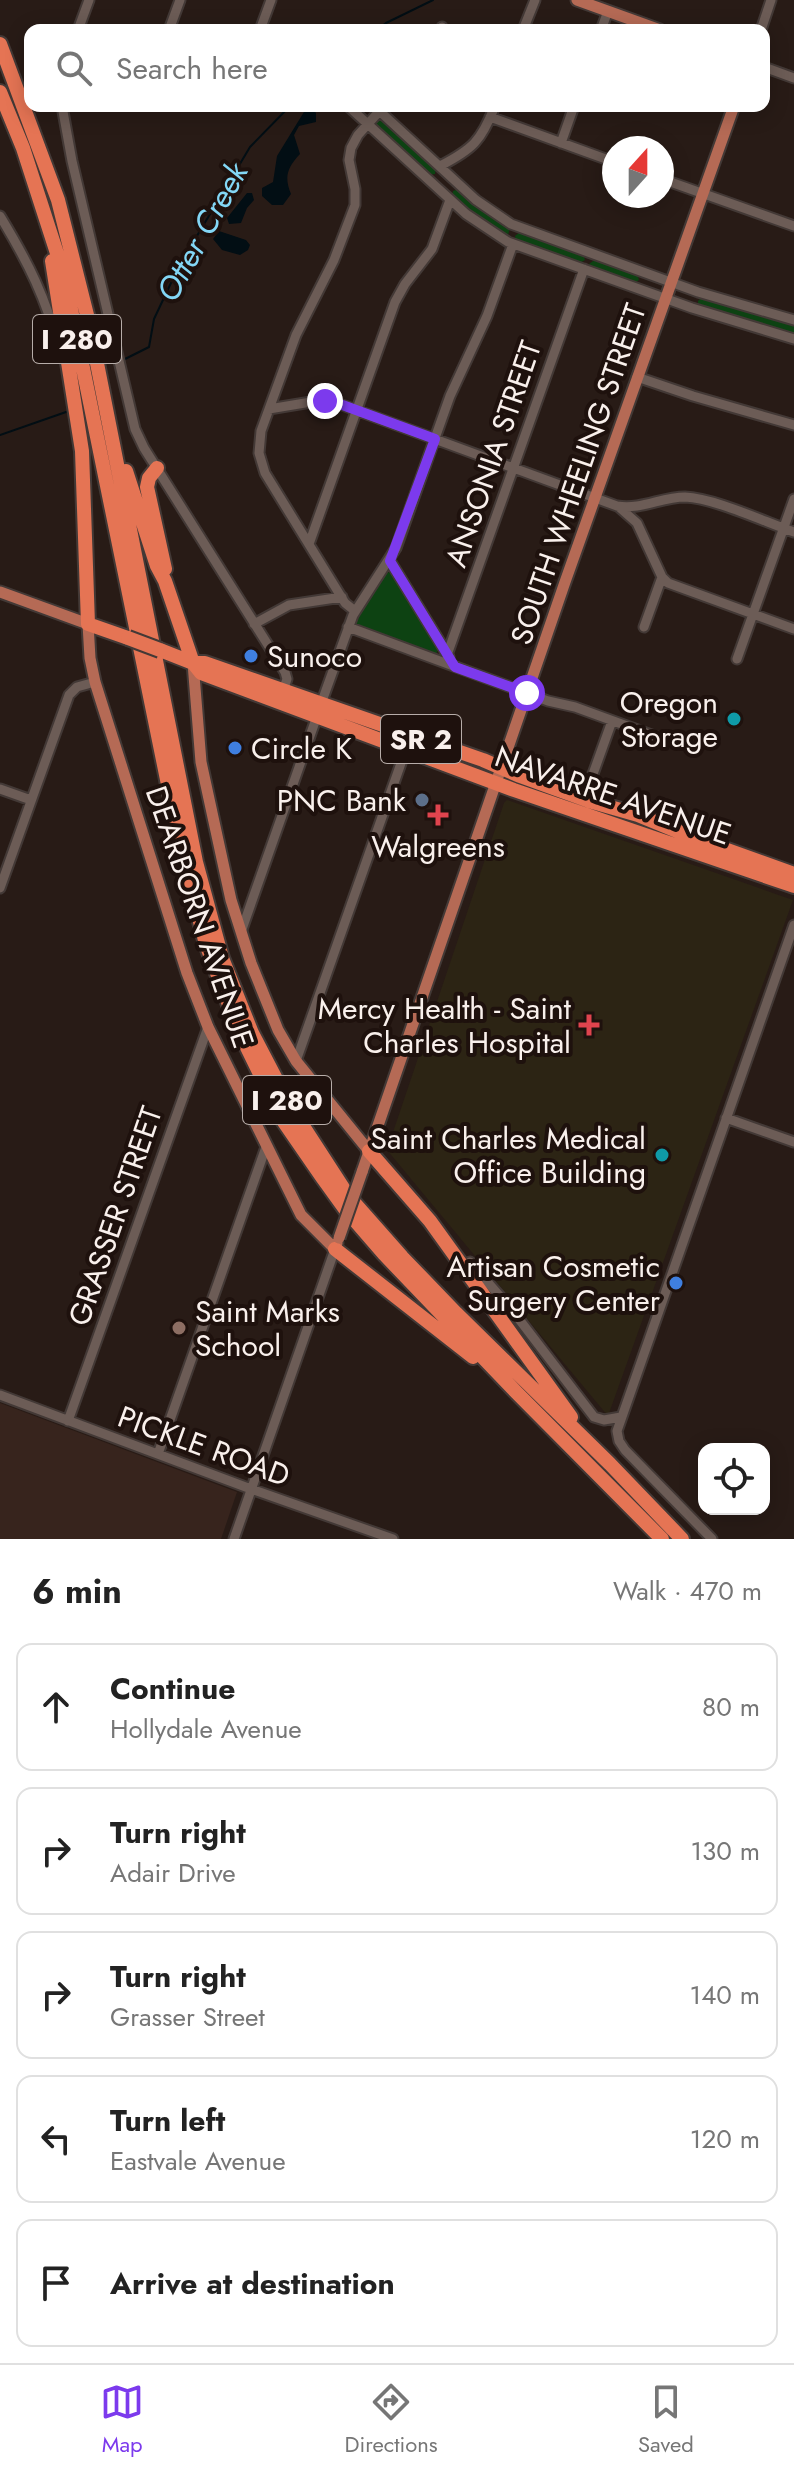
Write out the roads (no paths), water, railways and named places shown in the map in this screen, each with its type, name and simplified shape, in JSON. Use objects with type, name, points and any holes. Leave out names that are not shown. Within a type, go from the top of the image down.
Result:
[{"type":"highway","name":"I 280","points":[[0,44],[24,109]]},
{"type":"highway","name":"I 280","points":[[0,92],[49,222],[64,275],[183,858],[206,944],[239,1031],[282,1119],[345,1209],[517,1393],[662,1539]]},
{"type":"highway","name":"I 280","points":[[25,112],[58,200],[89,323],[196,862],[222,958],[252,1033],[290,1106],[349,1197],[456,1313],[682,1539]]},
{"type":"highway","points":[[23,148],[52,261],[82,451],[88,624]]},
{"type":"highway","points":[[98,374],[116,427],[132,492],[193,663]]},
{"type":"highway","points":[[157,468],[149,478],[147,487],[164,559],[165,581]]},
{"type":"highway","name":"NAVARRE AVENUE","points":[[88,624],[193,663],[205,663],[281,696],[299,696],[406,749],[496,783],[794,886]]},
{"type":"highway","name":"NAVARRE AVENUE","points":[[193,663],[201,673],[230,684],[281,696],[501,768],[638,815],[794,874]]},
{"type":"highway","points":[[230,684],[235,679],[276,694],[299,696]]},
{"type":"highway","points":[[584,815],[606,816],[668,836],[672,836],[675,829]]},
{"type":"highway","points":[[707,855],[714,851],[758,861]]},
{"type":"highway","points":[[369,1151],[419,1208],[570,1416],[610,1464]]},
{"type":"highway","points":[[337,1244],[517,1393]]},
{"type":"main road","points":[[577,0],[644,24]]},
{"type":"main road","name":"SOUTH WHEELING STREET","points":[[337,1244],[732,112]]},
{"type":"main road","name":"NAVARRE AVENUE","points":[[0,592],[88,624]]},
{"type":"main road","name":"DEARBORN AVENUE","points":[[88,624],[95,682],[187,973],[208,1027],[301,1215],[337,1244]]},
{"type":"main road","points":[[193,663],[201,762],[240,933],[278,1030],[296,1061],[369,1151]]},
{"type":"street","points":[[80,24],[89,0]]},
{"type":"street","points":[[171,24],[180,0]]},
{"type":"street","points":[[262,24],[271,0]]},
{"type":"street","points":[[525,24],[535,0]]},
{"type":"street","points":[[763,24],[771,0]]},
{"type":"street","points":[[603,24],[608,11]]},
{"type":"street","points":[[770,69],[794,78]]},
{"type":"street","points":[[63,112],[131,415],[157,468],[287,677],[281,696]]},
{"type":"street","points":[[355,112],[448,198],[482,226],[511,243],[665,299],[794,339]]},
{"type":"street","points":[[355,611],[342,597],[262,467],[260,438],[296,335],[332,263],[353,211],[356,192],[349,153],[354,140],[376,112]]},
{"type":"street","points":[[383,112],[486,208],[516,226],[671,283],[794,320]]},
{"type":"street","points":[[431,182],[442,168],[482,137],[492,112]]},
{"type":"street","points":[[561,143],[572,112]]},
{"type":"street","points":[[490,117],[602,158]]},
{"type":"street","points":[[309,544],[395,302],[432,249],[448,198],[457,183]]},
{"type":"street","points":[[674,183],[794,226]]},
{"type":"street","points":[[0,216],[50,311],[76,412]]},
{"type":"street","points":[[240,933],[348,627],[355,611],[390,561],[456,382],[494,299],[516,226]]},
{"type":"street","name":"ANSONIA STREET","points":[[447,655],[590,254]]},
{"type":"street","points":[[639,289],[645,273]]},
{"type":"street","points":[[692,308],[698,292]]},
{"type":"street","points":[[637,377],[794,425]]},
{"type":"street","points":[[269,409],[321,401],[337,403],[617,506],[637,523],[662,577],[676,587],[794,629]]},
{"type":"street","points":[[617,506],[637,507],[676,497],[695,498],[789,530]]},
{"type":"street","points":[[737,659],[789,530],[794,499]]},
{"type":"street","points":[[390,561],[455,667]]},
{"type":"street","points":[[644,627],[662,577]]},
{"type":"street","points":[[254,624],[289,605],[342,597]]},
{"type":"street","points":[[348,627],[660,738]]},
{"type":"street","points":[[0,888],[69,695],[77,687],[95,682]]},
{"type":"street","points":[[584,799],[612,721]]},
{"type":"street","points":[[296,1061],[406,749]]},
{"type":"street","points":[[0,789],[31,800]]},
{"type":"street","points":[[712,1539],[625,1450],[617,1436],[621,1417],[794,925]]},
{"type":"street","name":"GRASSER STREET","points":[[68,1421],[208,1027]]},
{"type":"street","points":[[726,1118],[794,1142]]},
{"type":"street","points":[[158,1454],[266,1147]]},
{"type":"street","name":"SOUTH WHEELING STREET","points":[[234,1539],[337,1244]]},
{"type":"street","points":[[470,1262],[525,1326],[594,1417],[604,1420],[621,1417]]},
{"type":"street","name":"PICKLE ROAD","points":[[0,1395],[393,1539]]},
{"type":"waterway","name":"Otter Creek","points":[[385,24],[433,0]]},
{"type":"waterway","name":"Otter Creek","points":[[125,359],[149,347],[154,319],[179,266],[250,147],[284,112]]},
{"type":"waterway","name":"Otter Creek","points":[[0,435],[66,412]]},
{"type":"place","name":"Sunoco","points":[[251,656]]},
{"type":"place","name":"Oregon Storage","points":[[734,719]]},
{"type":"place","name":"Circle K","points":[[235,748]]},
{"type":"place","name":"PNC Bank","points":[[422,800]]},
{"type":"place","name":"Walgreens","points":[[438,815]]},
{"type":"place","name":"Mercy Health - Saint Charles Hospital","points":[[589,1025]]},
{"type":"place","name":"Saint Charles Medical Office Building","points":[[662,1155]]},
{"type":"place","name":"Artisan Cosmetic Surgery Center","points":[[676,1283]]},
{"type":"place","name":"Saint Marks School","points":[[179,1328]]}]
